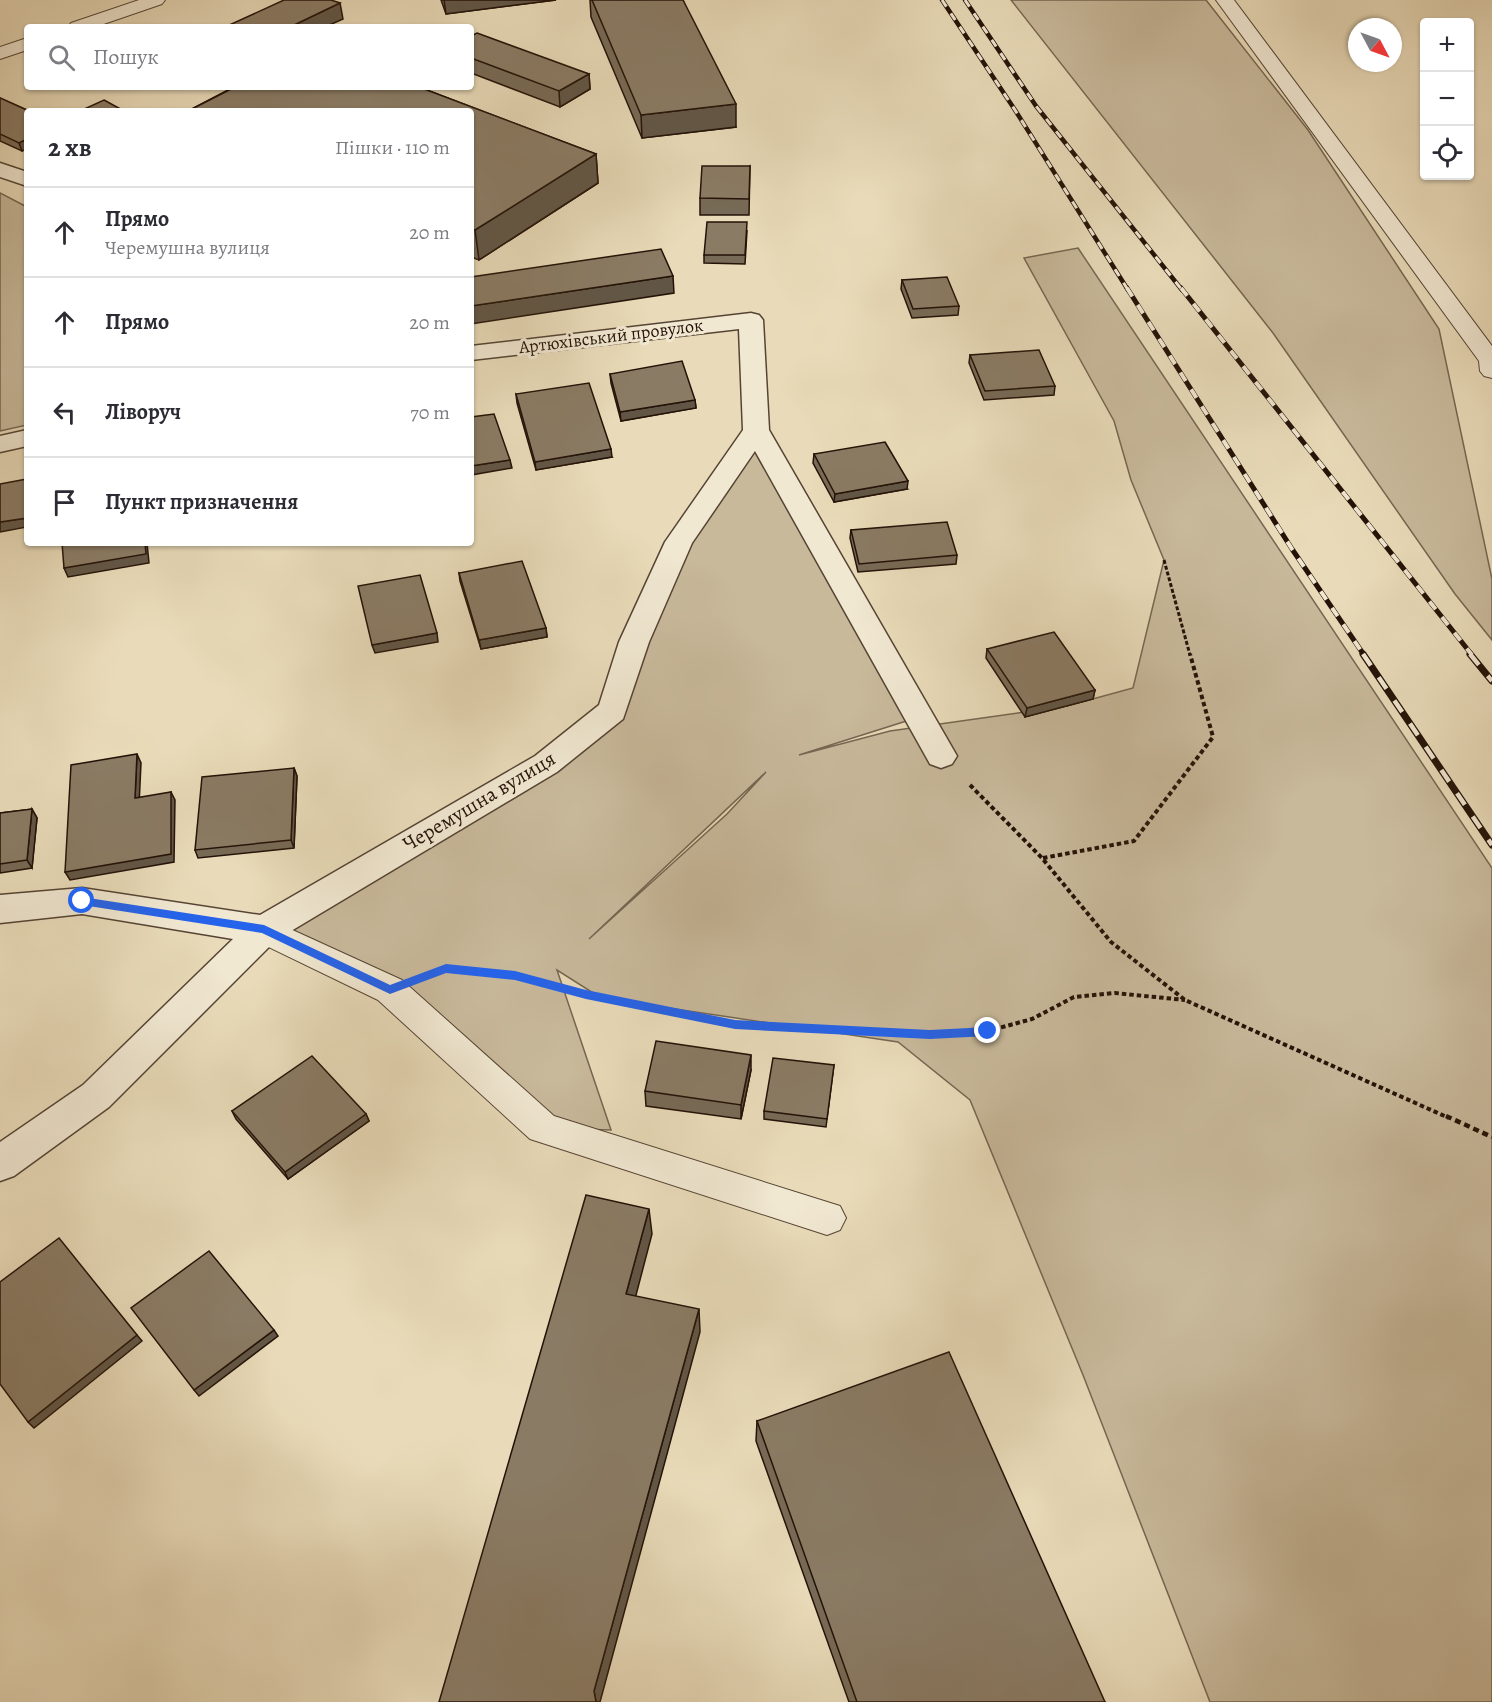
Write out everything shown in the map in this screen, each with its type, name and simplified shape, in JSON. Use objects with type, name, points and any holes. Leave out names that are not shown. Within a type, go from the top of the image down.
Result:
[{"type":"street","points":[[0,169],[24,179]]},
{"type":"street","name":"Артюхівський провулок","points":[[474,352],[751,320],[756,430]]},
{"type":"street","points":[[756,430],[941,756]]},
{"type":"street","name":"Черемушна вулиця","points":[[0,1164],[96,1096],[264,930],[546,764],[612,711],[634,642],[680,542],[756,430]]},
{"type":"street","points":[[0,444],[24,439]]},
{"type":"street","points":[[0,909],[82,901],[264,930]]},
{"type":"lane","points":[[86,24],[156,0]]},
{"type":"lane","points":[[1225,0],[1491,361],[1492,371]]},
{"type":"lane","points":[[0,53],[24,45]]},
{"type":"lane","points":[[264,930],[390,990],[543,1128],[827,1218]]},
{"type":"path","points":[[1042,858],[1134,841],[1213,736],[1164,560]]},
{"type":"path","points":[[941,756],[1042,858],[1111,942],[1185,1000],[1492,1137]]},
{"type":"path","points":[[390,990],[446,969],[515,975],[594,996],[735,1024],[930,1035],[988,1031],[1032,1018],[1074,997],[1115,993],[1185,1000]]},
{"type":"shaded area","points":[[1011,0],[1206,0],[1308,130],[1439,329],[1492,579],[1492,640],[1455,594],[1273,333]]},
{"type":"shaded area","points":[[0,193],[24,205],[24,426],[0,431]]},
{"type":"shaded area","points":[[1078,248],[1492,868],[1492,1702],[1210,1702],[1083,1375],[970,1100],[898,1042],[601,998],[557,970],[611,1130],[543,1128],[390,990],[264,930],[612,711],[634,642],[756,430],[919,717],[799,755],[890,731],[1067,706],[1133,688],[1164,560],[1131,480],[1114,421],[1024,258]],"holes":[[[766,772],[727,814],[589,939]]]},
{"type":"building","points":[[284,0],[331,0],[340,3],[296,24],[232,24]]},
{"type":"building","points":[[592,0],[683,0],[736,104],[641,115]]},
{"type":"building","points":[[477,33],[589,74],[559,91],[474,59],[474,34]]},
{"type":"building","points":[[229,90],[427,90],[596,154],[475,230],[474,108],[194,108]]},
{"type":"building","points":[[0,98],[24,109],[24,140],[19,143],[0,134]]},
{"type":"building","points":[[104,100],[119,108],[87,108]]},
{"type":"building","points":[[702,166],[750,166],[749,199],[700,198]]},
{"type":"building","points":[[707,222],[747,222],[745,255],[704,255]]},
{"type":"building","points":[[661,249],[673,276],[474,306],[474,277]]},
{"type":"building","points":[[947,277],[959,306],[913,309],[902,280]]},
{"type":"building","points":[[1039,350],[1055,386],[985,391],[970,355]]},
{"type":"building","points":[[682,361],[695,400],[620,412],[610,374]]},
{"type":"building","points":[[589,383],[611,449],[535,462],[516,394]]},
{"type":"building","points":[[494,414],[510,460],[474,466],[474,417]]},
{"type":"building","points":[[885,442],[908,481],[835,494],[814,454]]},
{"type":"building","points":[[24,480],[24,518],[0,522],[0,484]]},
{"type":"building","points":[[947,522],[957,555],[859,564],[851,530]]},
{"type":"building","points":[[62,546],[145,546],[146,554],[64,568]]},
{"type":"building","points":[[522,561],[546,628],[479,640],[459,573]]},
{"type":"building","points":[[420,575],[437,633],[372,645],[358,586]]},
{"type":"building","points":[[1054,632],[1095,690],[1027,708],[987,649]]},
{"type":"building","points":[[137,754],[135,798],[171,792],[171,854],[65,872],[71,765]]},
{"type":"building","points":[[294,768],[291,840],[195,850],[202,777]]},
{"type":"building","points":[[32,809],[27,860],[0,864],[0,813]]},
{"type":"building","points":[[656,1041],[751,1055],[741,1105],[645,1091]]},
{"type":"building","points":[[312,1056],[366,1114],[285,1172],[232,1111]]},
{"type":"building","points":[[773,1058],[834,1065],[827,1119],[764,1111]]},
{"type":"building","points":[[586,1195],[649,1209],[626,1294],[699,1309],[594,1691],[596,1702],[439,1702]]},
{"type":"building","points":[[59,1238],[137,1335],[28,1422],[0,1384],[0,1282]]},
{"type":"building","points":[[209,1251],[274,1330],[194,1390],[131,1308]]},
{"type":"building","points":[[949,1352],[1105,1702],[857,1702],[757,1421]]},
{"type":"railway","points":[[942,0],[1015,110],[1128,290]]},
{"type":"railway","points":[[965,0],[1036,106],[1182,290]]},
{"type":"railway","points":[[1127,288],[1292,549],[1364,655]]},
{"type":"railway","points":[[1181,288],[1472,655]]},
{"type":"railway","points":[[1363,654],[1492,845]]},
{"type":"railway","points":[[1470,654],[1492,681]]},
{"type":"route","points":[[82,901],[264,930],[390,990],[446,969],[515,975],[586,994],[735,1024],[930,1035],[988,1031]]}]
